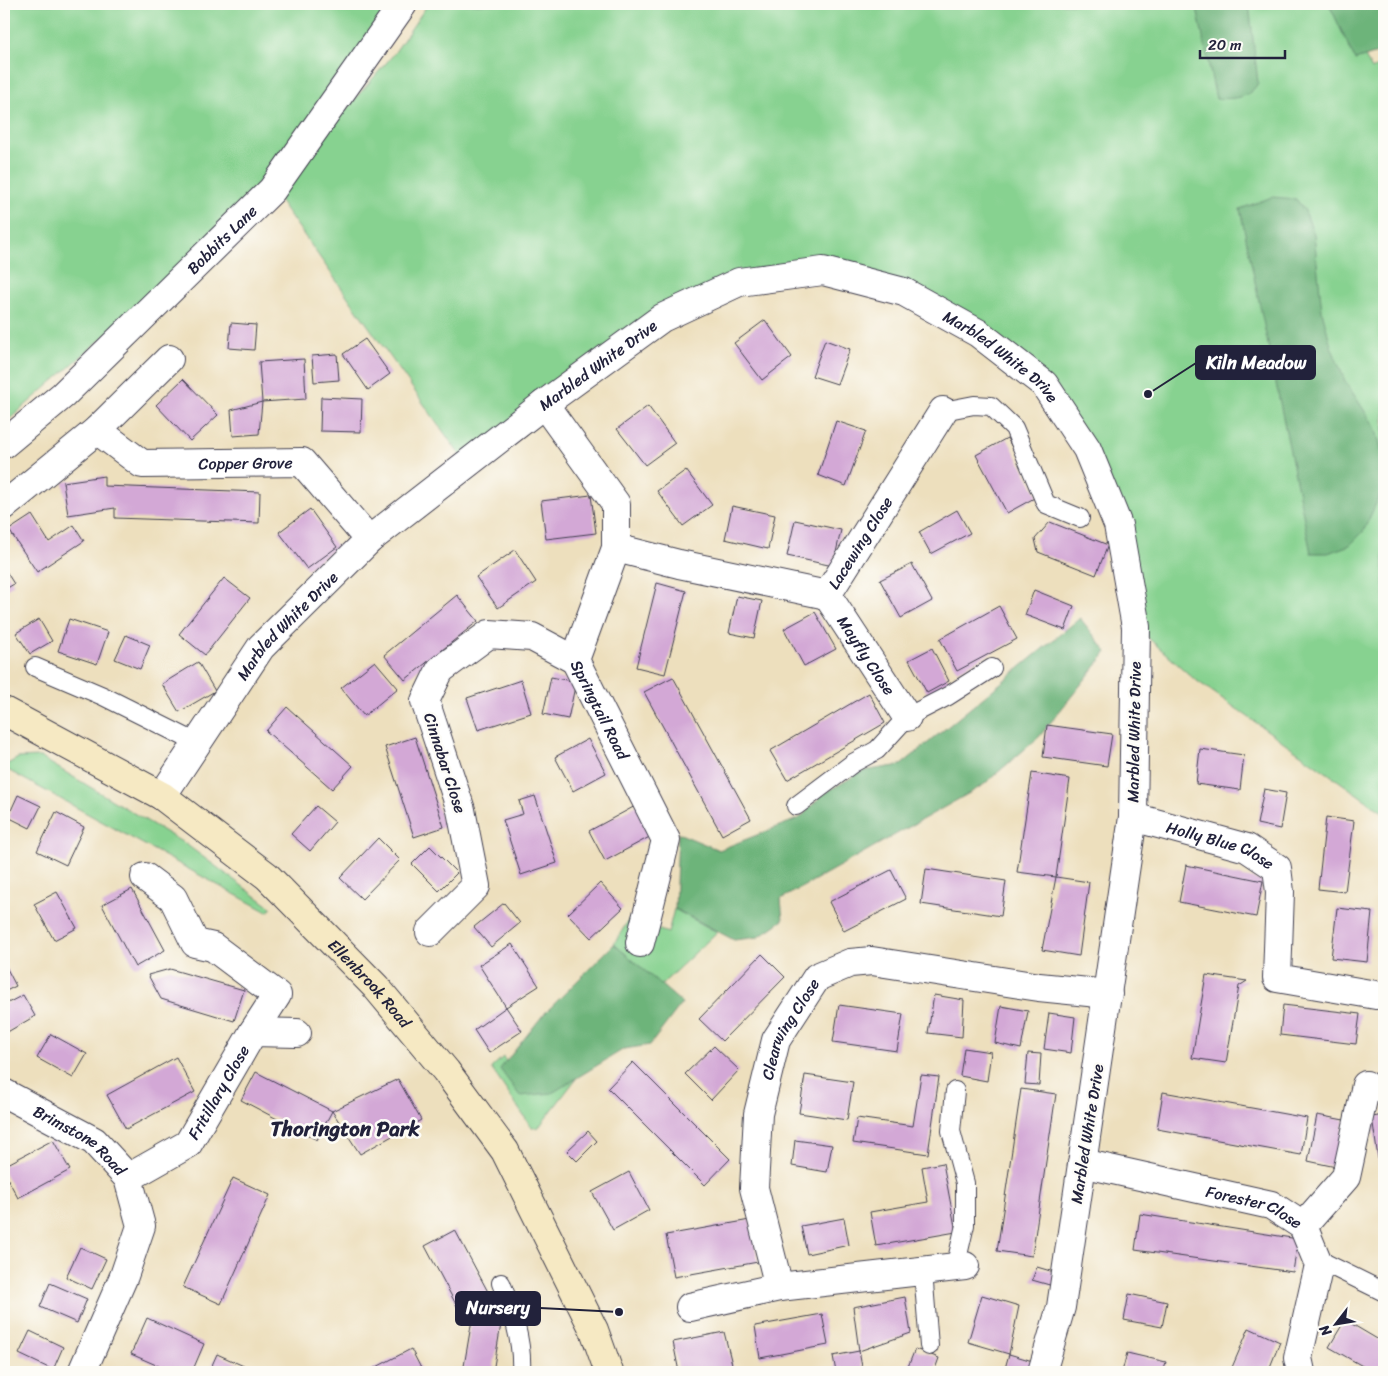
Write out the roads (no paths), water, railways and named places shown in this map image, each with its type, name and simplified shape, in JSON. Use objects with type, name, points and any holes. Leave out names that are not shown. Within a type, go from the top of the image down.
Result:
[{"type":"street","name":"Bobbits Lane","points":[[4,444],[63,395],[272,190],[403,4]]},
{"type":"street","name":"Marbled White Drive","points":[[162,796],[261,647],[369,540],[544,404],[662,318],[739,282],[823,271],[904,292],[978,333],[1044,384],[1087,449],[1118,525],[1136,627],[1133,816],[1108,994],[1060,1306],[1042,1372]]},
{"type":"street","points":[[4,506],[97,430],[169,359]]},
{"type":"street","name":"Springtail Road","points":[[544,404],[616,504],[616,548],[576,660],[666,840],[640,943]]},
{"type":"street","name":"Lacewing Close","points":[[616,548],[679,564],[826,594],[943,411]]},
{"type":"street","name":"Copper Grove","points":[[97,430],[142,464],[302,462],[369,540]]},
{"type":"street","name":"Mayfly Close","points":[[826,594],[907,717]]},
{"type":"street","name":"Cinnabar Close","points":[[430,932],[476,886],[461,810],[425,701],[440,670],[490,634],[532,637],[576,660]]},
{"type":"street","name":"Ellenbrook Road","points":[[6,718],[162,796],[267,876],[360,970],[446,1071],[505,1151],[594,1330],[609,1372]]},
{"type":"street","name":"Holly Blue Close","points":[[1133,816],[1247,848],[1277,868],[1280,892],[1277,978],[1376,995]]},
{"type":"street","name":"Fritillary Close","points":[[128,1178],[188,1144],[253,1032],[277,995],[213,947],[195,943],[173,898],[145,877]]},
{"type":"street","name":"Clearwing Close","points":[[779,1286],[754,1188],[758,1114],[776,1040],[817,977],[850,963],[872,961],[1039,987],[1108,994]]},
{"type":"street","name":"Fritillary Close","points":[[253,1032],[297,1034]]},
{"type":"street","points":[[1303,1226],[1346,1177],[1366,1085]]},
{"type":"street","name":"Brimstone Road","points":[[4,1093],[94,1141],[128,1178],[141,1226],[124,1276],[82,1372]]},
{"type":"street","name":"Forester Close","points":[[1082,1163],[1271,1204],[1303,1226],[1319,1265],[1298,1358],[1300,1372]]},
{"type":"street","points":[[690,1307],[779,1286],[960,1267]]},
{"type":"lane","points":[[943,411],[974,405],[991,406],[1014,428],[1046,504],[1080,518]]},
{"type":"lane","points":[[35,667],[118,704],[197,743]]},
{"type":"lane","points":[[796,806],[853,763],[877,750],[907,717],[948,696],[992,668]]},
{"type":"lane","points":[[955,1091],[951,1131],[965,1183],[965,1225],[960,1267]]},
{"type":"lane","points":[[1317,1259],[1384,1292]]},
{"type":"lane","points":[[922,1271],[929,1346]]},
{"type":"lane","points":[[501,1282],[512,1310],[518,1333],[521,1372]]},
{"type":"place","name":"Kiln Meadow","points":[[1148,394]]},
{"type":"place","name":"Nursery","points":[[619,1312]]},
{"type":"district","name":"Thorington Park","points":[[345,1129]]}]
